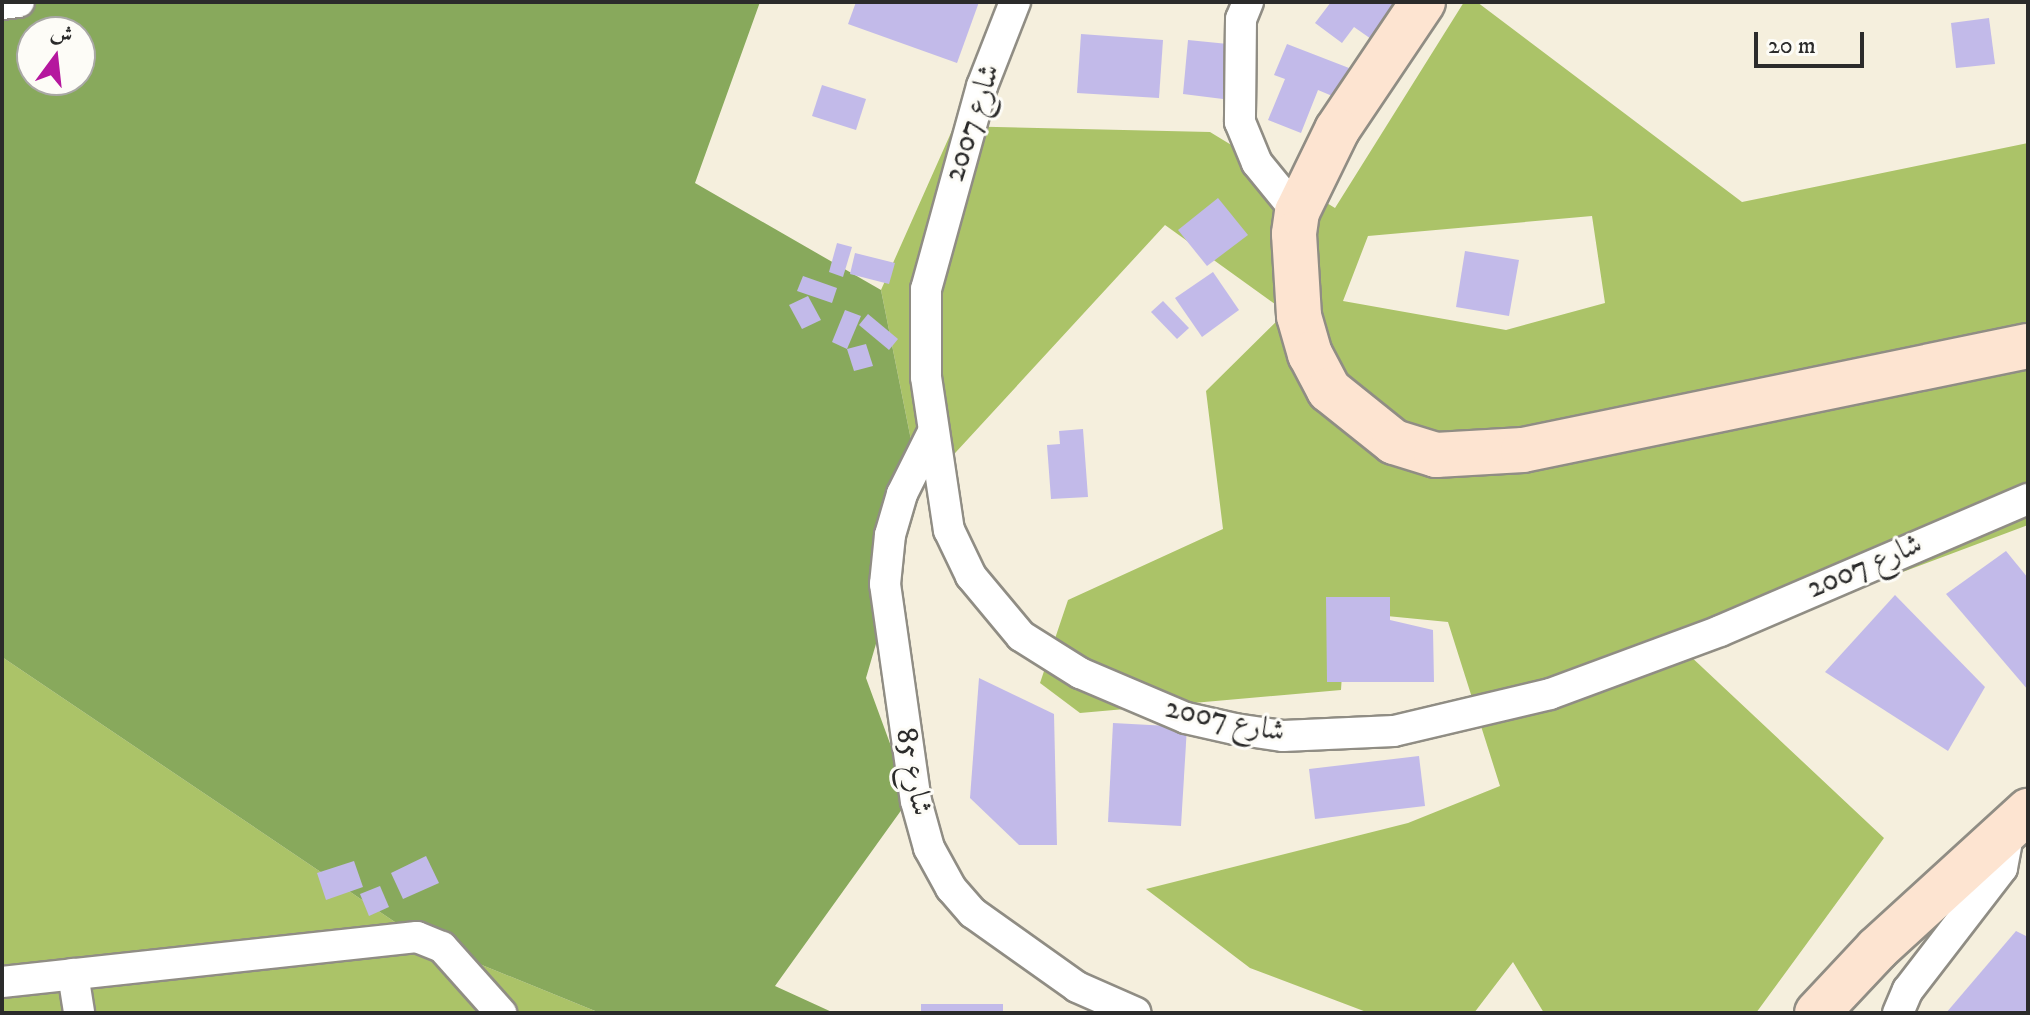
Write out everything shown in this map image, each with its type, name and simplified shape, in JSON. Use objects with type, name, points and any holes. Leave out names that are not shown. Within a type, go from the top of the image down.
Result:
[{"type":"main road","points":[[1423,2],[1337,130],[1297,212],[1294,281],[1299,316],[1310,354],[1329,390],[1394,442],[1436,455],[1523,450],[2028,346]]},
{"type":"main road","points":[[1817,1013],[1877,949],[2019,818]]},
{"type":"street","points":[[2,4],[19,2]]},
{"type":"street","name":"شارع 2007","points":[[1015,2],[982,86],[926,289],[923,336],[932,434],[949,530],[971,576],[1021,636],[1139,701],[1186,718],[1283,736],[1394,731],[1550,694],[1720,631],[2028,499]]},
{"type":"street","points":[[1248,2],[1241,19],[1240,122],[1257,163],[1297,212]]},
{"type":"street","name":"شارع 85","points":[[932,434],[902,494],[890,535],[885,584],[916,801],[929,848],[951,888],[973,913],[1066,981],[1136,1013]]},
{"type":"street","points":[[1898,1013],[1908,990],[2002,868],[2019,818]]},
{"type":"street","points":[[2,982],[417,937],[442,947],[501,1013]]},
{"type":"street","points":[[73,974],[79,1013]]},
{"type":"green space","points":[[2,2],[760,2],[695,183],[881,290],[921,490],[866,678],[910,798],[775,986],[834,1013],[600,1013],[423,941],[2,657]]},
{"type":"green space","points":[[1464,2],[1477,2],[1742,202],[2028,143],[2028,525],[1687,653],[1884,838],[1756,1013],[1544,1013],[1513,962],[1474,1013],[1369,1013],[1250,968],[1146,889],[1408,823],[1500,786],[1448,622],[1346,612],[1341,690],[1080,713],[1040,683],[1068,600],[1223,529],[1206,391],[1286,312],[1165,225],[921,490],[881,290],[954,126],[1210,132],[1335,208]],"holes":[[[1592,216],[1605,303],[1506,330],[1343,301],[1368,236]]]},
{"type":"green space","points":[[2,657],[423,941],[600,1013],[2,1013]]},
{"type":"building","points":[[856,2],[979,2],[957,63],[848,24]]},
{"type":"building","points":[[1331,2],[1401,2],[1374,41],[1354,27],[1342,43],[1315,23]]},
{"type":"building","points":[[1989,18],[1995,64],[1956,68],[1951,23]]},
{"type":"building","points":[[1081,34],[1163,40],[1159,98],[1077,93]]},
{"type":"building","points":[[1188,40],[1228,44],[1223,99],[1183,94]]},
{"type":"building","points":[[1287,44],[1349,68],[1337,98],[1318,90],[1301,133],[1268,120],[1285,79],[1274,75]]},
{"type":"building","points":[[822,85],[866,99],[856,130],[812,116]]},
{"type":"building","points":[[1218,198],[1248,235],[1207,266],[1178,230]]},
{"type":"building","points":[[837,243],[852,247],[843,277],[829,272]]},
{"type":"building","points":[[1465,251],[1519,260],[1509,316],[1456,307]]},
{"type":"building","points":[[855,253],[895,263],[889,284],[850,274]]},
{"type":"building","points":[[1213,272],[1239,310],[1202,337],[1175,298]]},
{"type":"building","points":[[803,276],[837,288],[832,303],[797,291]]},
{"type":"building","points":[[808,296],[821,320],[802,329],[789,305]]},
{"type":"building","points":[[1163,301],[1189,328],[1177,339],[1151,312]]},
{"type":"building","points":[[845,310],[861,316],[847,349],[832,342]]},
{"type":"building","points":[[868,314],[898,339],[889,350],[859,325]]},
{"type":"building","points":[[866,344],[873,366],[854,371],[847,349]]},
{"type":"building","points":[[1083,429],[1088,497],[1051,499],[1047,445],[1060,444],[1059,431]]},
{"type":"building","points":[[2006,551],[2028,578],[2028,690],[1946,594]]},
{"type":"building","points":[[1895,595],[1985,687],[1948,751],[1825,672]]},
{"type":"building","points":[[1326,597],[1390,597],[1390,620],[1433,630],[1434,682],[1327,682]]},
{"type":"building","points":[[979,678],[1054,714],[1057,845],[1019,845],[970,798]]},
{"type":"building","points":[[1113,723],[1187,727],[1181,826],[1108,822]]},
{"type":"building","points":[[1419,756],[1425,806],[1315,819],[1309,769]]},
{"type":"building","points":[[426,856],[439,883],[403,899],[391,873]]},
{"type":"building","points":[[354,861],[363,887],[326,900],[317,873]]},
{"type":"building","points":[[380,886],[389,907],[369,916],[360,894]]},
{"type":"building","points":[[2016,931],[2028,937],[2028,1013],[1946,1013]]},
{"type":"building","points":[[921,1004],[1003,1004],[1003,1013],[921,1013]]}]
